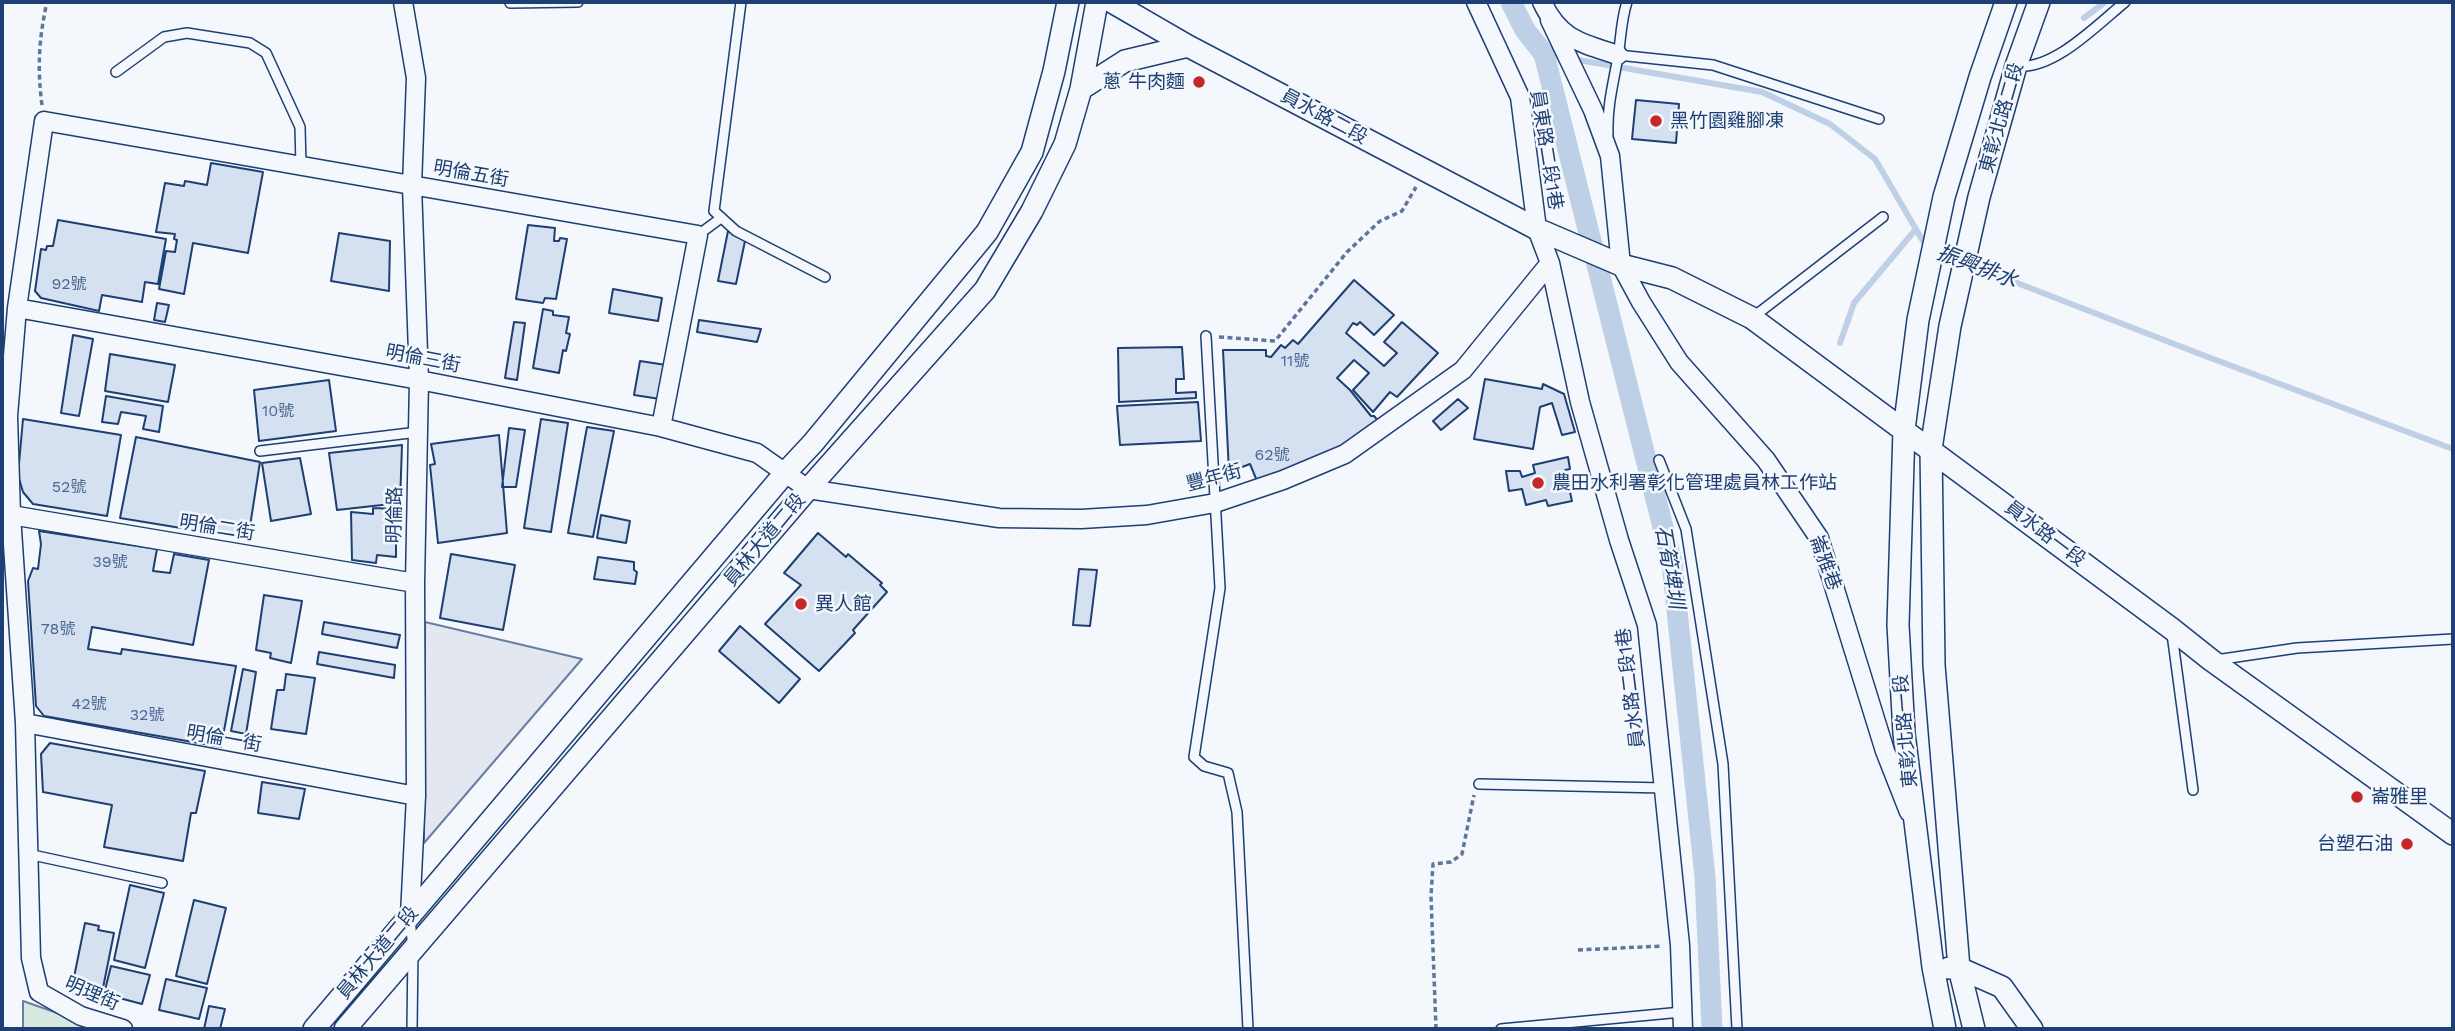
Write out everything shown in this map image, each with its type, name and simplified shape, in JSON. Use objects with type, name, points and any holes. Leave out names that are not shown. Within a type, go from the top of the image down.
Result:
[{"type":"street","name":"明倫路","points":[[402,2],[416,78],[412,186],[419,380],[415,583],[416,796],[410,915]]},
{"type":"street","name":"員林大道二段","points":[[314,1029],[813,443],[987,232],[1031,152],[1054,71],[1068,2]]},
{"type":"street","name":"員林大道二段","points":[[345,1029],[808,489],[985,290],[1032,211],[1065,145],[1081,89],[1097,2]]},
{"type":"street","name":"員水路二段","points":[[1112,2],[1188,46],[1537,229],[1621,265]]},
{"type":"street","name":"員東路二段1巷","points":[[1476,2],[1520,97],[1537,229]]},
{"type":"street","points":[[1542,2],[1600,110],[1610,156],[1621,265]]},
{"type":"street","name":"東彰北路二段","points":[[1904,430],[1918,320],[1944,197],[2006,2]]},
{"type":"street","name":"東彰北路二段","points":[[1931,449],[1950,326],[1970,237],[2015,66],[2039,2]]},
{"type":"street","points":[[1550,20],[1574,41],[1618,55]]},
{"type":"street","points":[[1081,89],[1125,61],[1188,46]]},
{"type":"street","name":"明倫五街","points":[[44,121],[698,235]]},
{"type":"street","name":"明理街","points":[[44,121],[17,308],[8,416],[11,515],[25,723],[31,958],[39,992],[81,1016],[123,1029]]},
{"type":"street","name":"員水路二段1巷","points":[[1537,229],[1550,263],[1580,402],[1619,540],[1647,625],[1680,945],[1682,1021]]},
{"type":"street","points":[[661,427],[698,235]]},
{"type":"street","name":"豐年街","points":[[808,489],[999,518],[1081,519],[1134,516],[1215,503],[1283,480],[1345,454],[1463,370],[1550,263]]},
{"type":"street","name":"員水路一段","points":[[1621,265],[1672,278],[1752,318],[2211,660],[2453,834]]},
{"type":"street","name":"崙雅巷","points":[[1621,265],[1679,362],[1766,460],[1819,538],[1885,751],[1915,827]]},
{"type":"street","name":"明倫三街","points":[[17,308],[419,380],[661,427],[757,453],[808,489]]},
{"type":"street","name":"東彰北路一段","points":[[1904,430],[1898,625],[1903,733],[1933,967],[1945,1029]]},
{"type":"street","name":"東彰北路一段","points":[[1931,449],[1934,665],[1959,968],[1974,1029]]},
{"type":"street","name":"明倫二街","points":[[11,515],[415,583]]},
{"type":"street","name":"明倫一街","points":[[25,723],[416,796]]},
{"type":"street","points":[[1933,967],[1959,968],[2002,987],[2032,1029]]},
{"type":"lane","points":[[510,3],[578,2]]},
{"type":"lane","points":[[741,2],[713,211],[736,231],[825,277]]},
{"type":"lane","points":[[1600,110],[1618,55],[1622,16],[1627,2]]},
{"type":"lane","points":[[2015,66],[2030,68],[2049,59],[2075,43],[2125,2]]},
{"type":"lane","points":[[116,72],[164,37],[187,33],[250,43],[266,53],[300,127],[300,166]]},
{"type":"lane","points":[[1618,55],[1713,65],[1879,119]]},
{"type":"lane","points":[[1752,318],[1883,217]]},
{"type":"lane","points":[[698,235],[721,218]]},
{"type":"lane","points":[[1206,336],[1220,588],[1194,757],[1204,766],[1228,773],[1237,812],[1248,1029]]},
{"type":"lane","points":[[260,450],[418,432]]},
{"type":"lane","points":[[1659,460],[1686,529],[1723,764],[1738,1029]]},
{"type":"lane","points":[[2172,629],[2193,790]]},
{"type":"lane","points":[[2211,660],[2297,649],[2453,639]]},
{"type":"lane","points":[[1479,784],[1664,788]]},
{"type":"lane","points":[[28,855],[162,883]]},
{"type":"lane","name":"明倫路","points":[[410,915],[413,949],[412,1029]]},
{"type":"lane","points":[[1501,1029],[1682,1021]]},
{"type":"path","points":[[44,121],[37,73],[40,31],[47,2]]},
{"type":"path","points":[[1206,336],[1275,341],[1347,252],[1380,221],[1402,211],[1425,171]]},
{"type":"path","points":[[1436,1029],[1431,896],[1433,864],[1451,862],[1462,854],[1472,802],[1479,784]]},
{"type":"path","points":[[1578,950],[1680,945]]},
{"type":"shaded area","points":[[425,622],[582,659],[424,843]]},
{"type":"shaded area","points":[[23,1001],[103,1029],[23,1029]]},
{"type":"building","name":"黑竹園雞腳凍","points":[[1636,100],[1679,104],[1676,143],[1632,139]]},
{"type":"building","points":[[211,163],[263,172],[248,253],[193,243],[184,294],[159,289],[166,251],[175,252],[177,240],[174,239],[175,234],[156,232],[165,183],[184,186],[185,181],[207,185]]},
{"type":"building","points":[[58,220],[166,239],[158,284],[145,282],[142,302],[102,295],[99,311],[41,298],[35,291],[41,249],[46,250],[47,246],[53,246]]},
{"type":"building","points":[[528,225],[555,228],[554,241],[567,239],[556,299],[545,298],[543,303],[516,299]]},
{"type":"building","points":[[728,231],[745,241],[736,284],[718,281]]},
{"type":"building","points":[[339,233],[390,241],[389,291],[331,281]]},
{"type":"building","points":[[1354,280],[1394,315],[1374,335],[1360,322],[1357,325],[1353,323],[1346,333],[1384,366],[1397,353],[1384,342],[1402,322],[1438,353],[1397,397],[1390,392],[1373,412],[1353,390],[1369,373],[1354,360],[1337,378],[1380,423],[1332,451],[1257,481],[1250,464],[1229,472],[1223,350],[1266,350],[1266,356],[1271,357],[1281,345],[1285,348],[1293,340],[1298,344]]},
{"type":"building","points":[[613,289],[662,298],[658,321],[609,313]]},
{"type":"building","points":[[157,303],[169,305],[165,322],[154,320]]},
{"type":"building","points":[[543,309],[553,311],[553,315],[569,317],[566,333],[570,334],[566,351],[563,350],[559,373],[533,368]]},
{"type":"building","points":[[699,320],[761,329],[757,342],[697,332]]},
{"type":"building","points":[[514,322],[525,323],[517,380],[505,378]]},
{"type":"building","points":[[73,335],[93,339],[79,416],[61,413]]},
{"type":"building","points":[[1182,347],[1184,379],[1176,379],[1176,393],[1196,392],[1196,398],[1119,402],[1118,348]]},
{"type":"building","points":[[110,354],[175,365],[168,402],[105,391]]},
{"type":"building","points":[[640,361],[666,365],[660,399],[634,395]]},
{"type":"building","points":[[1485,379],[1542,389],[1543,384],[1564,394],[1575,432],[1562,435],[1552,403],[1540,407],[1533,449],[1474,439]]},
{"type":"building","points":[[329,380],[336,431],[259,441],[254,390]]},
{"type":"building","points":[[106,396],[163,406],[159,432],[143,429],[146,416],[121,412],[118,424],[102,422]]},
{"type":"building","points":[[1458,399],[1468,408],[1441,430],[1433,421]]},
{"type":"building","points":[[1198,402],[1201,441],[1120,445],[1117,406]]},
{"type":"building","points":[[23,419],[121,435],[107,516],[33,504],[23,492],[18,475]]},
{"type":"building","points":[[541,419],[568,423],[551,532],[524,528]]},
{"type":"building","points":[[587,427],[614,431],[593,537],[568,533]]},
{"type":"building","points":[[509,428],[525,430],[516,487],[502,487]]},
{"type":"building","points":[[499,435],[507,533],[438,543],[430,465],[435,464],[431,444]]},
{"type":"building","points":[[136,437],[260,462],[248,539],[120,518]]},
{"type":"building","points":[[402,445],[400,503],[337,510],[329,453]]},
{"type":"building","name":"農田水利署彰化管理處員林工作站","points":[[1568,457],[1570,469],[1565,470],[1572,501],[1548,506],[1546,500],[1526,505],[1522,489],[1509,491],[1506,471],[1520,471],[1522,477],[1535,473],[1533,465]]},
{"type":"building","points":[[300,458],[311,514],[271,521],[262,463]]},
{"type":"building","points":[[373,508],[396,509],[396,557],[377,555],[376,563],[352,560],[351,512],[373,514]]},
{"type":"building","points":[[601,515],[630,521],[626,543],[597,538]]},
{"type":"building","points":[[39,531],[157,549],[153,571],[170,573],[174,554],[209,560],[193,645],[92,627],[88,649],[121,654],[122,649],[236,666],[221,747],[44,716],[36,706],[28,581],[33,568],[38,569],[41,544]]},
{"type":"building","points":[[818,533],[882,583],[880,585],[887,592],[853,630],[855,633],[819,671],[765,624],[801,585],[784,573]]},
{"type":"building","points":[[451,554],[515,565],[503,630],[440,618]]},
{"type":"building","points":[[598,557],[634,562],[634,570],[637,572],[635,584],[594,579]]},
{"type":"building","points":[[1079,569],[1097,570],[1090,626],[1073,625]]},
{"type":"building","points":[[264,595],[302,601],[291,663],[270,658],[271,653],[256,650]]},
{"type":"building","points":[[324,622],[400,635],[397,648],[322,634]]},
{"type":"building","points":[[740,626],[800,679],[779,703],[719,651]]},
{"type":"building","points":[[319,652],[395,665],[394,678],[317,664]]},
{"type":"building","points":[[243,669],[256,672],[246,734],[231,731]]},
{"type":"building","points":[[286,674],[315,678],[306,734],[271,729],[277,690],[284,690]]},
{"type":"building","points":[[50,743],[205,771],[196,813],[191,813],[183,861],[104,847],[112,805],[43,792],[41,754]]},
{"type":"building","points":[[262,782],[305,789],[299,819],[258,813]]},
{"type":"building","points":[[130,885],[164,893],[145,968],[114,960]]},
{"type":"building","points":[[194,900],[226,908],[207,984],[176,976]]},
{"type":"building","points":[[85,923],[99,926],[98,930],[114,933],[103,988],[91,986],[88,998],[71,992]]},
{"type":"building","points":[[111,966],[150,975],[142,1004],[104,994]]},
{"type":"building","points":[[166,979],[207,988],[199,1019],[159,1010]]},
{"type":"building","points":[[209,1006],[225,1009],[220,1029],[204,1029]]},
{"type":"waterway","name":"石筍埤圳","points":[[1511,2],[1525,30],[1544,54],[1672,563],[1705,877],[1712,1029]]},
{"type":"waterway","points":[[2084,18],[2105,2]]},
{"type":"waterway","name":"振興排水","points":[[1544,54],[1762,92],[1830,124],[1875,159],[1927,248],[2453,449]]},
{"type":"waterway","points":[[1840,343],[1854,303],[1916,229]]},
{"type":"place","name":"蔥 牛肉麵","points":[[1199,82]]},
{"type":"place","name":"黑竹園雞腳凍","points":[[1656,121]]},
{"type":"place","name":"農田水利署彰化管理處員林工作站","points":[[1538,483]]},
{"type":"place","name":"異人館","points":[[801,604]]},
{"type":"place","name":"崙雅里","points":[[2357,797]]},
{"type":"place","name":"台塑石油","points":[[2407,844]]}]
